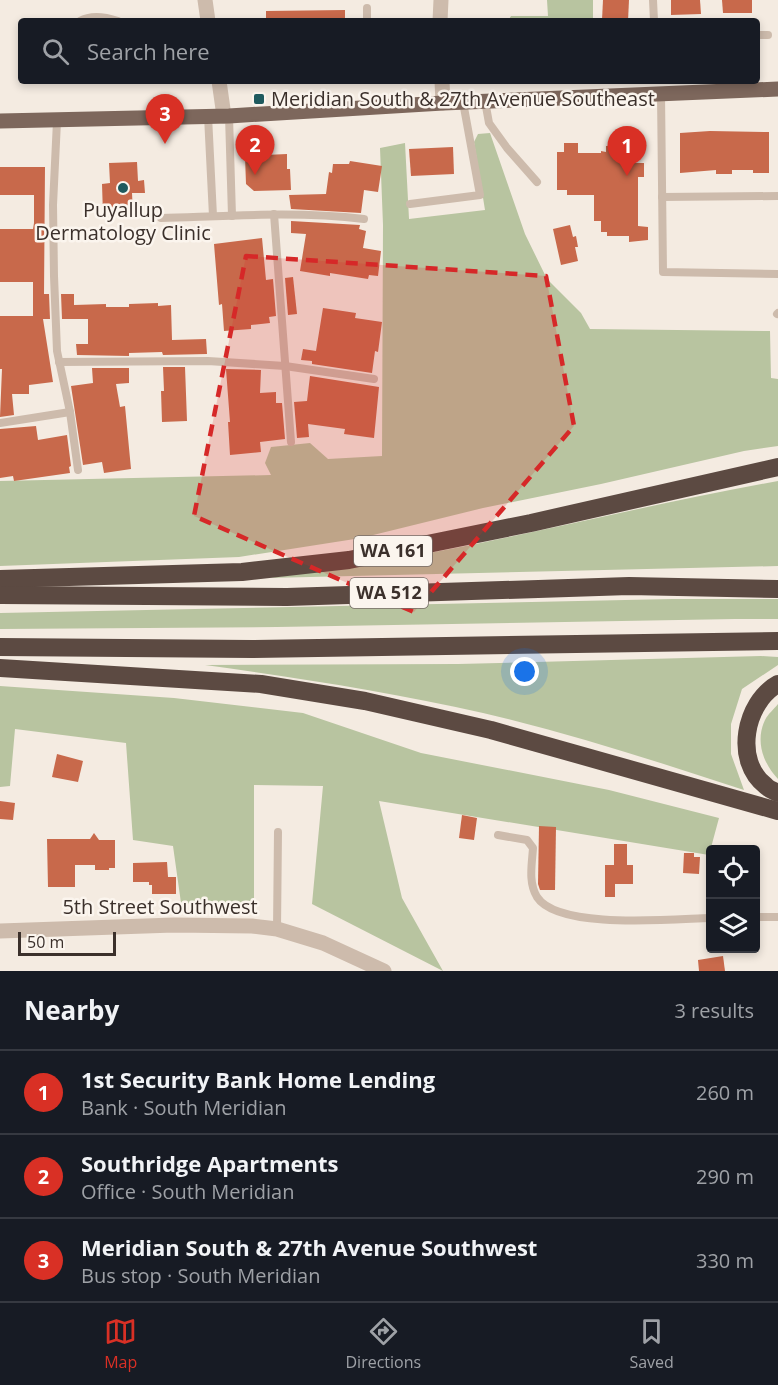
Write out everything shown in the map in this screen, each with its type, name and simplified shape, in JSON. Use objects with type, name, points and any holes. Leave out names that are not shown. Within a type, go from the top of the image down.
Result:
[{"type":"highway","name":"WA 161","points":[[0,579],[242,572],[349,560],[531,523],[778,467]]},
{"type":"highway","name":"WA 512","points":[[0,595],[287,597],[629,586],[778,589]]},
{"type":"highway","points":[[0,647],[252,649],[778,641]]},
{"type":"highway","points":[[0,668],[261,684],[365,701],[491,730],[778,811]]},
{"type":"highway","points":[[778,684],[762,697],[751,716],[747,730],[747,752],[753,770],[764,785],[778,793]]},
{"type":"main road","points":[[0,122],[220,116],[463,102],[778,89]]},
{"type":"street","points":[[205,0],[207,18]]},
{"type":"street","points":[[440,18],[441,0]]},
{"type":"street","points":[[219,84],[220,116]]},
{"type":"street","points":[[442,84],[443,103]]},
{"type":"street","name":"5th Street Southwest","points":[[0,931],[220,925],[276,929],[322,943],[384,971]]},
{"type":"lane","points":[[653,0],[654,18]]},
{"type":"lane","points":[[367,8],[367,18]]},
{"type":"lane","points":[[760,35],[768,35]]},
{"type":"lane","points":[[661,94],[663,272],[778,274]]},
{"type":"lane","points":[[486,101],[489,123],[537,182]]},
{"type":"lane","points":[[410,204],[480,195],[463,102]]},
{"type":"lane","points":[[220,116],[232,216]]},
{"type":"lane","points":[[213,216],[220,116]]},
{"type":"lane","points":[[57,121],[53,205],[59,363],[78,470]]},
{"type":"lane","points":[[662,197],[778,196]]},
{"type":"lane","points":[[274,214],[291,442]]},
{"type":"lane","points":[[161,218],[327,214],[364,219]]},
{"type":"lane","points":[[59,363],[208,361],[285,366],[374,380]]},
{"type":"lane","points":[[0,423],[69,412]]},
{"type":"lane","points":[[276,929],[278,832]]},
{"type":"lane","points":[[498,835],[527,840],[533,848],[531,881],[538,898],[556,912],[592,920],[706,918]]},
{"type":"lane","points":[[760,917],[778,917]]},
{"type":"highlighted area","points":[[246,256],[546,276],[574,426],[414,612],[194,516]]},
{"type":"green space","points":[[547,0],[593,0],[593,18],[510,18],[511,16],[548,16]]},
{"type":"green space","points":[[490,133],[525,234],[547,279],[581,313],[590,329],[770,331],[771,378],[778,379],[778,446],[744,451],[483,508],[361,538],[239,557],[0,566],[0,481],[271,475],[265,463],[271,447],[310,443],[328,459],[382,456],[383,225],[380,148],[405,143],[409,219],[485,210],[474,142],[478,134]]},
{"type":"green space","points":[[778,481],[778,566],[268,578],[423,554]]},
{"type":"green space","points":[[672,599],[778,599],[778,619],[0,629],[0,613]]},
{"type":"green space","points":[[778,657],[778,665],[742,689],[731,724],[731,754],[744,790],[582,739],[483,713],[414,698],[205,665],[458,664]]},
{"type":"green space","points":[[0,686],[174,698],[303,713],[421,753],[609,790],[719,818],[712,845],[706,845],[706,855],[379,801],[402,898],[443,971],[312,904],[323,786],[254,785],[254,907],[181,903],[173,846],[133,840],[126,743],[15,729],[10,786],[0,787]]},
{"type":"green space","points":[[778,704],[778,779],[765,759],[761,736],[765,720]]},
{"type":"building","points":[[603,0],[629,0],[628,18],[602,18]]},
{"type":"building","points":[[671,0],[700,0],[701,14],[671,15]]},
{"type":"building","points":[[722,0],[752,0],[752,13],[723,13]]},
{"type":"building","points":[[345,10],[345,18],[266,18],[266,11]]},
{"type":"building","points":[[769,132],[769,173],[732,170],[732,174],[716,174],[716,170],[680,173],[680,133]]},
{"type":"building","points":[[564,143],[578,143],[578,153],[606,152],[606,146],[633,146],[633,163],[644,163],[644,177],[638,177],[638,226],[648,227],[648,240],[629,242],[629,236],[607,236],[607,232],[601,232],[601,221],[594,221],[594,195],[567,195],[567,190],[557,190],[557,152],[564,152]]},
{"type":"building","points":[[453,147],[454,174],[411,176],[409,149]]},
{"type":"building","points":[[287,154],[291,190],[254,191],[246,184],[245,156]]},
{"type":"building","points":[[350,161],[382,166],[378,192],[364,190],[361,213],[291,209],[289,195],[326,194],[329,172],[332,173],[333,164],[349,164]]},
{"type":"building","name":"Puyallup Dermatology Clinic","points":[[137,162],[138,181],[144,180],[145,193],[132,193],[133,214],[103,215],[102,184],[110,183],[109,163]]},
{"type":"building","points":[[0,167],[45,167],[44,294],[49,294],[50,319],[43,319],[53,382],[29,385],[29,394],[12,394],[14,415],[0,417],[2,369],[0,369],[0,316],[33,316],[33,282],[0,282],[0,229],[33,229],[34,195],[0,195]]},
{"type":"building","points":[[291,221],[360,225],[359,229],[366,231],[363,248],[381,251],[378,276],[369,275],[368,279],[300,271],[306,234],[291,233]]},
{"type":"building","points":[[570,225],[573,237],[576,236],[578,247],[575,247],[578,261],[561,265],[553,229]]},
{"type":"building","points":[[262,238],[266,280],[273,279],[276,316],[269,317],[270,323],[251,325],[251,329],[224,331],[222,304],[219,305],[214,244]]},
{"type":"building","points":[[293,277],[297,314],[288,315],[285,278]]},
{"type":"building","points":[[61,294],[74,294],[74,305],[106,304],[106,307],[129,307],[129,304],[158,303],[158,306],[171,305],[172,340],[206,339],[207,354],[163,355],[162,352],[129,353],[129,356],[77,355],[76,344],[88,344],[88,319],[62,319]]},
{"type":"building","points":[[323,308],[356,313],[355,318],[382,322],[378,352],[375,351],[372,373],[312,364],[312,361],[301,360],[303,349],[316,351]]},
{"type":"building","points":[[163,367],[185,367],[187,421],[162,422]]},
{"type":"building","points":[[92,368],[129,368],[129,383],[116,384],[120,407],[125,406],[131,469],[104,473],[102,462],[83,465],[71,386],[93,383]]},
{"type":"building","points":[[226,369],[261,370],[260,393],[276,392],[276,403],[282,403],[285,439],[260,442],[261,452],[230,455]]},
{"type":"building","points":[[310,376],[379,387],[374,438],[344,434],[345,429],[308,424],[309,437],[297,438],[294,402],[307,401]]},
{"type":"building","points":[[36,426],[38,440],[67,435],[70,473],[14,481],[13,476],[0,478],[0,429]]},
{"type":"building","points":[[57,754],[83,761],[78,782],[52,777]]},
{"type":"building","points":[[0,801],[15,803],[13,820],[0,819]]},
{"type":"building","points":[[462,815],[477,818],[474,840],[459,838]]},
{"type":"building","points":[[539,826],[556,827],[555,890],[540,890],[538,884]]},
{"type":"building","points":[[94,833],[99,840],[115,840],[115,868],[95,870],[95,865],[75,865],[75,887],[48,887],[47,839],[90,839]]},
{"type":"building","points":[[614,844],[627,844],[627,865],[633,865],[633,884],[615,884],[615,897],[605,897],[605,865],[614,865]]},
{"type":"building","points":[[684,853],[694,853],[694,857],[700,857],[699,874],[683,873]]},
{"type":"building","points":[[167,862],[168,877],[176,877],[176,894],[152,894],[152,885],[149,885],[149,882],[133,882],[133,863]]},
{"type":"building","points":[[723,956],[725,971],[699,971],[698,960]]},
{"type":"place","name":"Meridian South & 27th Avenue Southeast","points":[[259,99]]},
{"type":"place","name":"Meridian South & 27th Avenue Southwest","points":[[165,144]]},
{"type":"place","name":"Southridge Apartments","points":[[255,175]]},
{"type":"place","name":"1st Security Bank Home Lending","points":[[627,176]]},
{"type":"place","name":"Puyallup Dermatology Clinic","points":[[123,188]]}]
